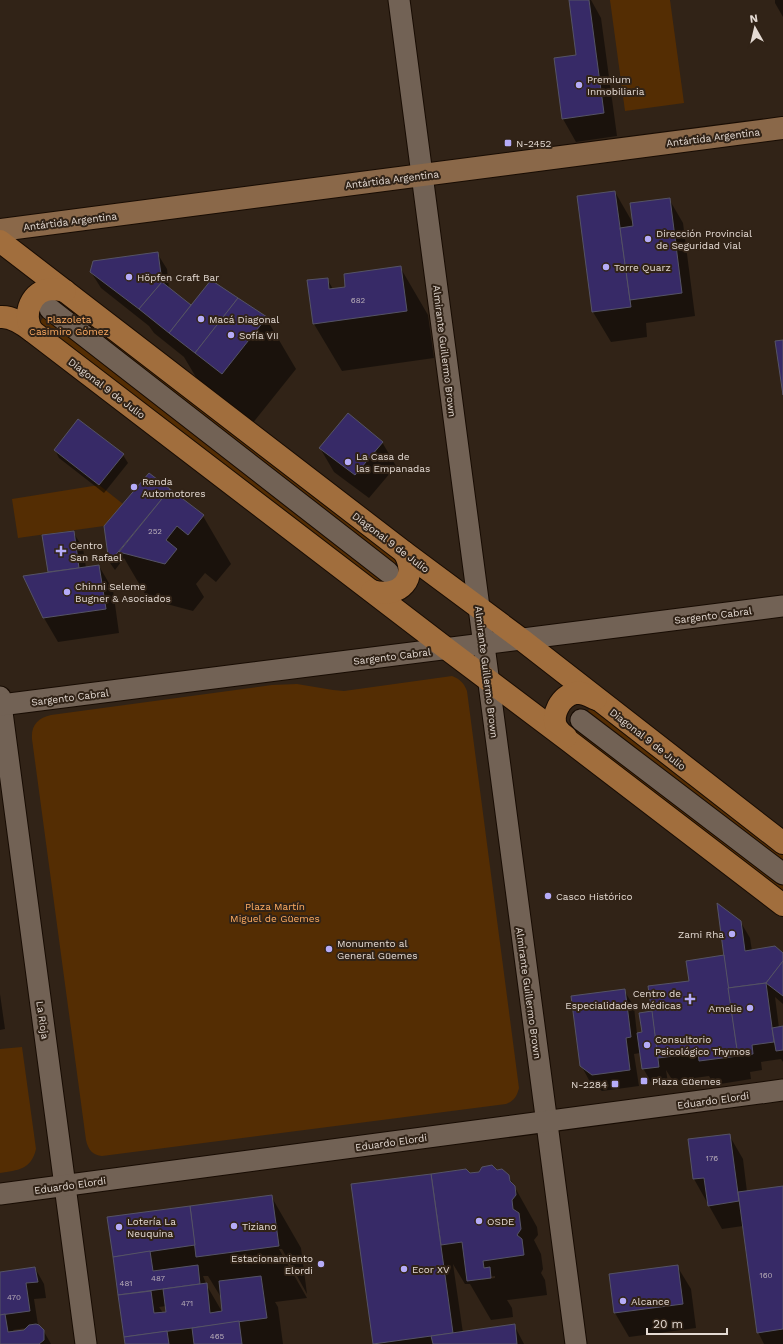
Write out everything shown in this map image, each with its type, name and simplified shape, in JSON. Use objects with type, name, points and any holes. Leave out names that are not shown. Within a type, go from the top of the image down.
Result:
[{"type":"main road","name":"Antártida Argentina","points":[[0,230],[783,128]]},
{"type":"main road","name":"Diagonal 9 de Julio","points":[[0,241],[404,552],[521,639],[597,700],[783,843]]},
{"type":"main road","points":[[32,331],[29,326],[27,314],[32,300],[45,291],[52,289],[65,291]]},
{"type":"main road","name":"Diagonal 9 de Julio","points":[[0,317],[14,320],[32,331],[783,905]]},
{"type":"main road","points":[[372,591],[384,594],[395,592],[406,582],[410,568],[404,552]]},
{"type":"main road","points":[[569,741],[557,728],[555,720],[558,707],[566,697],[574,694],[587,694],[597,700]]},
{"type":"street","name":"Almirante Guillermo Brown","points":[[399,0],[576,1344]]},
{"type":"street","points":[[50,310],[388,572]]},
{"type":"street","name":"Sargento Cabral","points":[[0,702],[447,649],[783,606]]},
{"type":"street","name":"La Rioja","points":[[0,702],[86,1344]]},
{"type":"street","points":[[581,720],[783,874]]},
{"type":"street","name":"Eduardo Elordi","points":[[0,1194],[783,1090]]},
{"type":"green space","points":[[610,0],[670,0],[684,103],[625,111]]},
{"type":"green space","name":"Plazoleta Casimiro Gómez","points":[[61,296],[399,559],[378,584],[39,323]]},
{"type":"green space","points":[[99,485],[123,504],[104,526],[18,538],[12,499]]},
{"type":"green space","name":"Plaza Martín Miguel de Güemes","points":[[452,676],[457,678],[465,686],[467,691],[519,1088],[515,1098],[506,1104],[102,1156],[94,1153],[88,1147],[86,1140],[32,739],[34,726],[36,723],[42,718],[51,715],[272,685],[297,684],[344,691]]},
{"type":"green space","points":[[591,707],[783,854],[783,895],[571,733]]},
{"type":"green space","points":[[22,1047],[36,1149],[31,1161],[23,1168],[0,1173],[0,1049]]},
{"type":"building","name":"Premium Inmobiliaria","points":[[569,0],[589,0],[604,113],[562,119],[554,58],[576,55]]},
{"type":"building","name":"Torre Quarz","points":[[615,191],[631,307],[592,312],[577,196]]},
{"type":"building","name":"Dirección Provincial de Seguridad Vial","points":[[670,198],[682,293],[630,300],[620,228],[633,226],[630,203]]},
{"type":"building","name":"Höpfen Craft Bar","points":[[158,252],[162,282],[139,309],[90,272],[93,261]]},
{"type":"building","points":[[401,266],[407,311],[313,324],[307,280],[328,278],[329,289],[345,287],[344,274]]},
{"type":"building","name":"Macá Diagonal","points":[[211,280],[238,298],[195,353],[169,333]]},
{"type":"building","points":[[162,282],[191,305],[169,333],[139,309]]},
{"type":"building","name":"Sofía VII","points":[[238,298],[267,317],[222,374],[195,353]]},
{"type":"building","points":[[783,340],[783,395],[775,341]]},
{"type":"building","points":[[348,413],[383,442],[355,475],[319,448]]},
{"type":"building","points":[[78,419],[124,454],[99,485],[54,450]]},
{"type":"building","points":[[149,473],[170,489],[109,563],[104,526]]},
{"type":"building","points":[[170,489],[204,515],[188,535],[177,526],[166,540],[177,549],[165,564],[119,552]]},
{"type":"building","name":"Centro San Rafael","points":[[74,531],[79,568],[48,572],[42,535]]},
{"type":"building","name":"Chinni Seleme Bugner & Asociados","points":[[99,565],[106,609],[43,618],[23,576]]},
{"type":"building","name":"Zami Rha","points":[[717,903],[741,921],[745,951],[775,946],[783,953],[783,961],[766,983],[728,988]]},
{"type":"building","name":"Centro de Especialidades Médicas","points":[[724,955],[738,1056],[699,1061],[698,1053],[658,1058],[648,986],[689,981],[686,961]]},
{"type":"building","points":[[783,961],[783,996],[766,983]]},
{"type":"building","name":"Amelie","points":[[766,983],[774,1042],[752,1045],[753,1054],[738,1056],[728,988]]},
{"type":"building","points":[[625,989],[631,1037],[626,1038],[630,1070],[592,1075],[580,1066],[571,996]]},
{"type":"building","name":"Consultorio Psicológico Thymos","points":[[652,1011],[659,1067],[642,1069],[637,1033],[642,1032],[639,1013]]},
{"type":"building","points":[[783,1026],[783,1050],[776,1051],[772,1028]]},
{"type":"building","points":[[730,1134],[739,1201],[708,1206],[704,1178],[693,1179],[688,1139]]},
{"type":"building","name":"OSDE","points":[[492,1165],[497,1170],[502,1169],[509,1175],[510,1181],[515,1186],[516,1195],[512,1200],[513,1209],[519,1213],[521,1229],[517,1235],[522,1239],[524,1255],[483,1261],[484,1268],[490,1267],[491,1278],[467,1281],[462,1242],[441,1245],[431,1174],[466,1169],[470,1173],[479,1172],[482,1167]]},
{"type":"building","name":"Ecor XV","points":[[431,1174],[453,1333],[373,1344],[351,1184]]},
{"type":"building","points":[[783,1186],[783,1329],[757,1333],[738,1192]]},
{"type":"building","name":"Tiziano","points":[[272,1195],[279,1246],[196,1257],[190,1206]]},
{"type":"building","points":[[190,1206],[195,1245],[113,1257],[107,1217]]},
{"type":"building","points":[[150,1251],[153,1271],[198,1265],[200,1284],[118,1295],[113,1257]]},
{"type":"building","points":[[678,1265],[683,1304],[614,1313],[609,1274]]},
{"type":"building","points":[[35,1267],[38,1282],[26,1283],[30,1311],[0,1315],[0,1272]]},
{"type":"building","points":[[261,1276],[267,1318],[124,1337],[118,1295],[151,1291],[154,1313],[166,1312],[163,1289],[207,1283],[210,1313],[222,1311],[219,1281]]},
{"type":"building","points":[[5,1314],[8,1332],[24,1330],[29,1325],[36,1324],[44,1330],[44,1340],[39,1344],[0,1344],[0,1315]]},
{"type":"building","points":[[239,1321],[242,1344],[194,1344],[192,1328]]},
{"type":"building","points":[[515,1324],[517,1344],[433,1344],[431,1336]]},
{"type":"building","points":[[167,1331],[169,1344],[125,1344],[124,1337]]},
{"type":"place","name":"Premium Inmobiliaria","points":[[579,85]]},
{"type":"place","name":"N-2452","points":[[508,143]]},
{"type":"place","name":"Dirección Provincial de Seguridad Vial","points":[[648,239]]},
{"type":"place","name":"Torre Quarz","points":[[606,267]]},
{"type":"place","name":"Höpfen Craft Bar","points":[[129,277]]},
{"type":"place","name":"Macá Diagonal","points":[[201,319]]},
{"type":"place","name":"Sofía VII","points":[[231,335]]},
{"type":"place","name":"La Casa de las Empanadas","points":[[348,462]]},
{"type":"place","name":"Renda Automotores","points":[[134,487]]},
{"type":"place","name":"Centro San Rafael","points":[[61,551]]},
{"type":"place","name":"Chinni Seleme Bugner & Asociados","points":[[67,592]]},
{"type":"place","name":"Casco Histórico","points":[[548,896]]},
{"type":"place","name":"Zami Rha","points":[[732,934]]},
{"type":"place","name":"Monumento al General Güemes","points":[[329,949]]},
{"type":"place","name":"Centro de Especialidades Médicas","points":[[690,999]]},
{"type":"place","name":"Amelie","points":[[750,1008]]},
{"type":"place","name":"Consultorio Psicológico Thymos","points":[[647,1045]]},
{"type":"place","name":"Plaza Güemes","points":[[644,1081]]},
{"type":"place","name":"N-2284","points":[[615,1084]]},
{"type":"place","name":"OSDE","points":[[479,1221]]},
{"type":"place","name":"Tiziano","points":[[234,1226]]},
{"type":"place","name":"Lotería La Neuquina","points":[[119,1227]]},
{"type":"place","name":"Estacionamiento Elordi","points":[[321,1264]]},
{"type":"place","name":"Ecor XV","points":[[404,1269]]},
{"type":"place","name":"Alcance","points":[[623,1301]]}]
